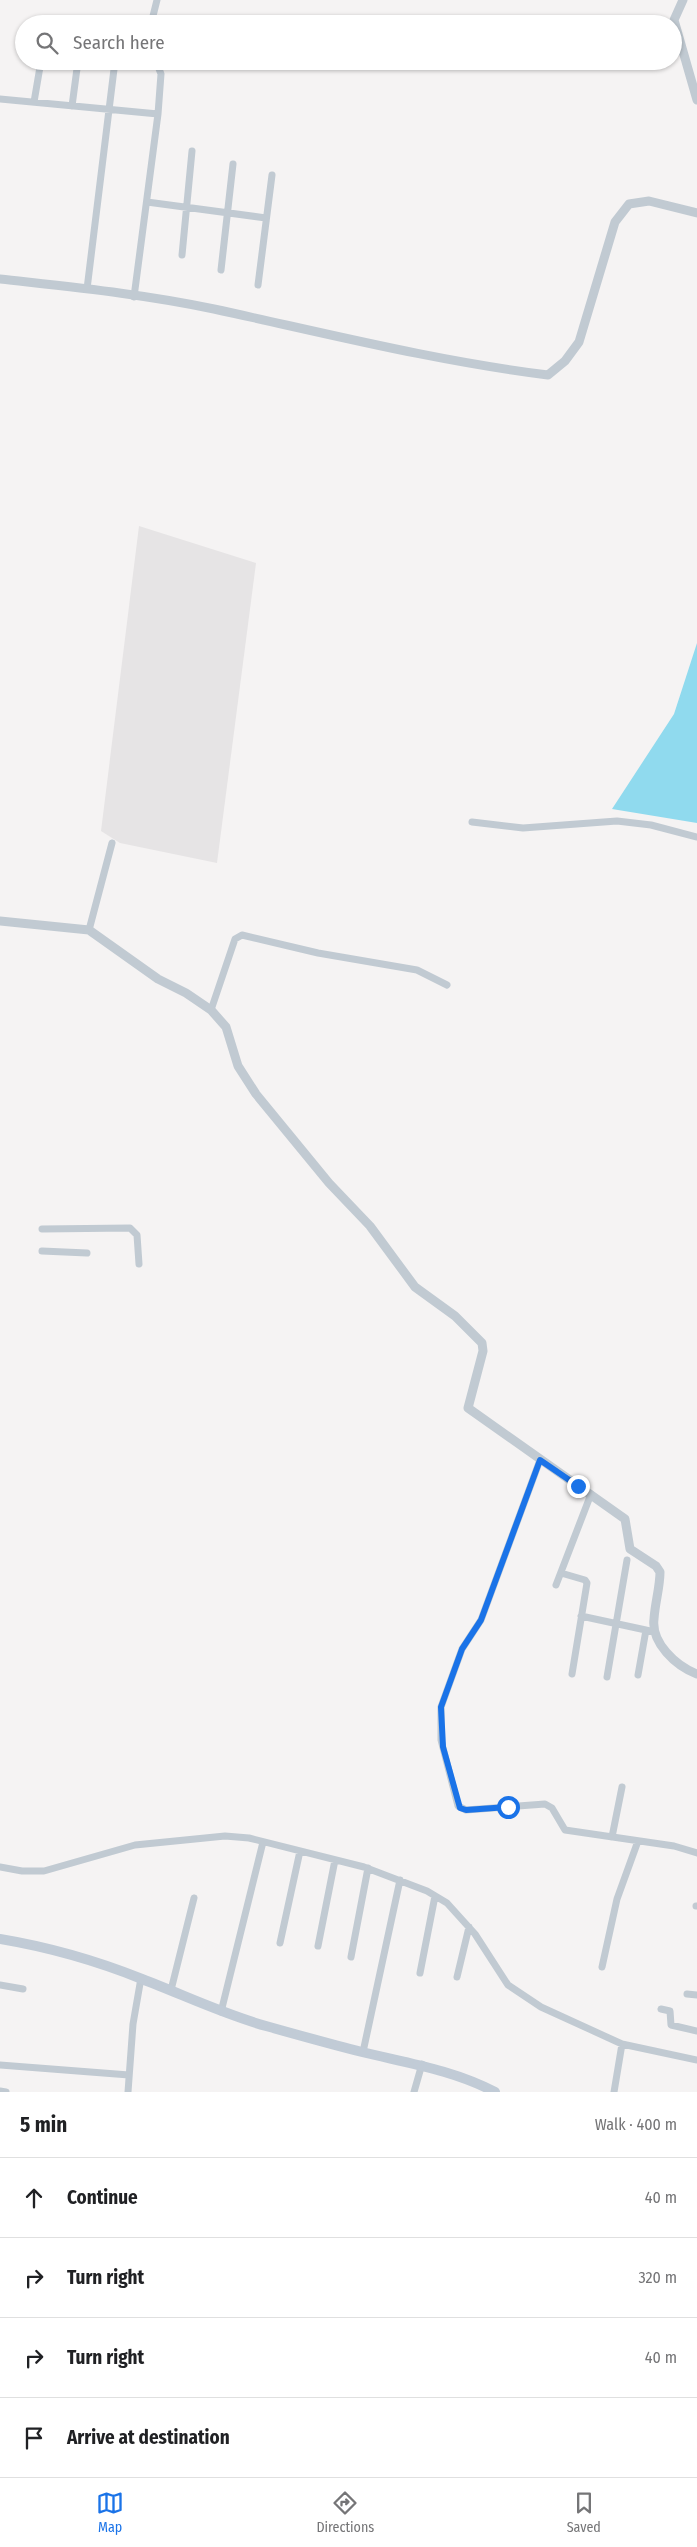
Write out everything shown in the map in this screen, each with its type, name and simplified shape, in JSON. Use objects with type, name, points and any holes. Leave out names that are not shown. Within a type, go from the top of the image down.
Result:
[{"type":"main road","points":[[0,1939],[34,1945],[141,1978],[221,2012],[363,2052],[422,2064],[474,2087],[495,2092]]},
{"type":"street","points":[[153,15],[157,0]]},
{"type":"street","points":[[676,15],[683,0]]},
{"type":"street","points":[[682,48],[697,100]]},
{"type":"street","points":[[34,102],[39,70]]},
{"type":"street","points":[[72,106],[77,70]]},
{"type":"street","points":[[86,289],[114,70]]},
{"type":"street","points":[[134,297],[158,114],[161,74],[159,70]]},
{"type":"street","points":[[0,99],[158,114]]},
{"type":"street","points":[[182,255],[192,151]]},
{"type":"street","points":[[221,270],[233,164]]},
{"type":"street","points":[[258,285],[272,175]]},
{"type":"street","points":[[147,202],[266,218]]},
{"type":"street","points":[[0,279],[86,289],[212,308],[368,344],[465,363],[548,375],[565,361],[580,342],[615,222],[629,204],[649,202],[697,213]]},
{"type":"street","points":[[472,822],[523,828],[617,821],[651,825],[697,837]]},
{"type":"street","points":[[89,930],[112,843]]},
{"type":"street","points":[[0,920],[89,930],[158,979],[186,993],[211,1010],[226,1027],[238,1066],[256,1094],[329,1183],[370,1226],[414,1287],[456,1316],[482,1343],[483,1351],[468,1408],[625,1520],[630,1549],[656,1566],[660,1572],[654,1618],[638,1675]]},
{"type":"street","points":[[211,1010],[235,939],[242,935],[318,953],[417,970],[448,985]]},
{"type":"street","points":[[42,1229],[130,1228],[137,1235],[139,1264]]},
{"type":"street","points":[[42,1251],[87,1252]]},
{"type":"street","points":[[540,1460],[481,1620],[464,1645],[444,1694],[440,1723],[443,1747],[458,1806],[462,1810],[545,1804],[552,1808],[565,1830],[674,1846],[697,1853]]},
{"type":"street","points":[[556,1585],[591,1494]]},
{"type":"street","points":[[607,1677],[628,1560]]},
{"type":"street","points":[[561,1573],[586,1580],[572,1674]]},
{"type":"street","points":[[582,1616],[651,1631],[673,1661],[685,1670],[697,1674]]},
{"type":"street","points":[[612,1837],[622,1787]]},
{"type":"street","points":[[0,1867],[32,1872],[44,1871],[116,1850],[155,1842],[225,1836],[263,1842],[368,1868],[435,1896],[451,1906],[469,1927],[508,1985],[541,2007],[622,2044],[697,2060]]},
{"type":"street","points":[[602,1967],[617,1899],[638,1841]]},
{"type":"street","points":[[221,2012],[263,1842]]},
{"type":"street","points":[[280,1943],[300,1851]]},
{"type":"street","points":[[318,1946],[335,1860]]},
{"type":"street","points":[[351,1957],[368,1868]]},
{"type":"street","points":[[363,2052],[400,1880]]},
{"type":"street","points":[[420,1973],[435,1896]]},
{"type":"street","points":[[171,1990],[194,1898]]},
{"type":"street","points":[[458,1977],[469,1927]]},
{"type":"street","points":[[128,2092],[133,2019],[141,1978]]},
{"type":"street","points":[[0,1986],[23,1989]]},
{"type":"street","points":[[687,1994],[697,1996]]},
{"type":"street","points":[[661,2008],[670,2011],[671,2025],[697,2031]]},
{"type":"street","points":[[614,2092],[622,2044]]},
{"type":"street","points":[[0,2064],[129,2075]]},
{"type":"street","points":[[414,2092],[422,2064]]},
{"type":"street","points":[[0,2091],[6,2092]]},
{"type":"shaded area","points":[[139,526],[256,563],[217,863],[120,843],[101,831]]},
{"type":"water","points":[[697,643],[697,823],[612,809],[674,714]]},
{"type":"route","points":[[508,1807],[462,1810],[458,1806],[441,1740],[441,1707],[444,1694],[462,1649],[481,1620],[540,1460],[578,1486]]}]
